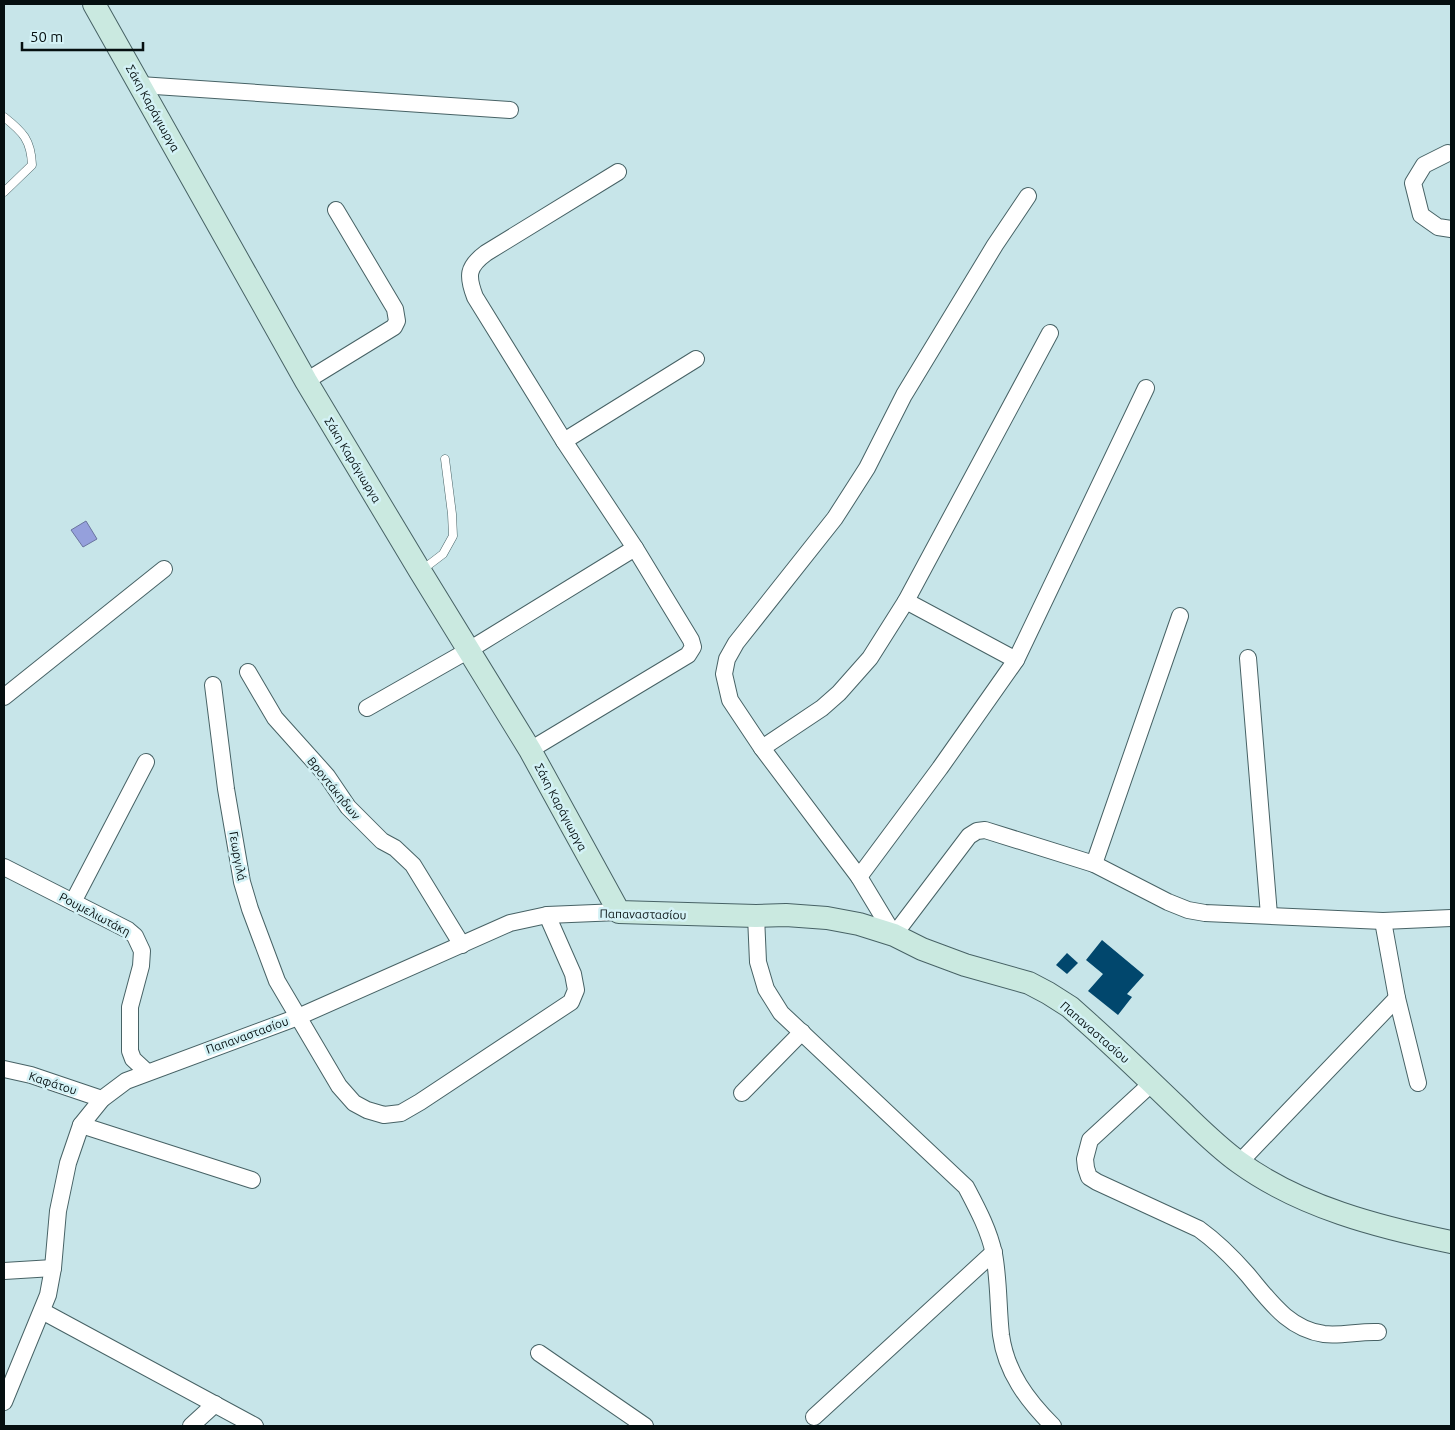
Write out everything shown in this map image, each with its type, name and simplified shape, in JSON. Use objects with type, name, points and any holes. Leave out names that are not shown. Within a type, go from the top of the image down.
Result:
[{"type":"street","name":"Σάκη Καράγιωργα","points":[[94,4],[306,381],[420,572],[530,750],[619,912]]},
{"type":"street","points":[[140,85],[510,110]]},
{"type":"street","points":[[1448,153],[1424,164],[1413,183],[1421,215],[1438,227],[1451,229]]},
{"type":"street","points":[[530,750],[688,655],[693,647],[691,640],[635,548],[564,441],[475,297],[469,282],[470,270],[476,260],[618,172]]},
{"type":"street","points":[[1028,196],[995,245],[904,395],[867,468],[840,509],[736,643],[727,659],[724,674],[730,700],[762,748],[859,877],[894,935],[963,842],[969,836],[985,830],[1094,864],[1168,902],[1188,910],[1205,913],[1383,921],[1451,918]]},
{"type":"street","points":[[306,381],[394,327],[397,321],[395,309],[336,210]]},
{"type":"street","points":[[762,748],[822,708],[839,693],[870,658],[906,600],[1050,333]]},
{"type":"street","points":[[564,441],[696,359]]},
{"type":"street","points":[[859,877],[940,768],[1016,660],[1146,388]]},
{"type":"street","points":[[367,708],[469,650],[635,548]]},
{"type":"street","points":[[4,697],[164,568]]},
{"type":"street","points":[[906,600],[1016,660]]},
{"type":"street","points":[[1094,864],[1180,616]]},
{"type":"street","points":[[1248,658],[1269,915]]},
{"type":"street","name":"Βροντάκηδων","points":[[248,672],[275,718],[327,776],[348,807],[377,836],[395,848],[413,865],[462,945]]},
{"type":"street","name":"Γεωργιλά","points":[[214,685],[226,789],[242,882],[250,909],[277,981],[339,1086],[354,1103],[367,1110],[384,1115],[402,1112],[571,1002],[576,990],[573,974],[547,915]]},
{"type":"street","points":[[73,902],[146,762]]},
{"type":"street","name":"Ρουμελιωτάκη","points":[[4,867],[128,930],[135,936],[142,952],[141,966],[130,1007],[130,1051],[133,1059],[147,1072]]},
{"type":"street","name":"Παπαναστασίου","points":[[4,1402],[48,1295],[53,1268],[58,1211],[68,1163],[81,1125],[102,1099],[126,1081],[147,1072],[298,1017],[510,923],[547,915],[619,912],[756,916],[786,915],[827,918],[859,924],[894,935],[966,965],[1028,983],[1070,1007],[1218,1146],[1262,1178],[1293,1194],[1332,1210],[1403,1231],[1451,1242]]},
{"type":"street","points":[[756,916],[758,962],[766,989],[781,1013],[966,1187],[982,1216],[994,1252],[1001,1336],[1008,1364],[1024,1394],[1053,1426]]},
{"type":"street","points":[[1383,921],[1397,998],[1418,1083]]},
{"type":"street","points":[[1239,1163],[1397,998]]},
{"type":"street","points":[[742,1093],[802,1032]]},
{"type":"street","name":"Καφάτου","points":[[4,1069],[31,1075],[102,1099]]},
{"type":"street","points":[[1152,1083],[1090,1140],[1085,1159],[1090,1177],[1097,1182],[1193,1226],[1210,1237],[1246,1273],[1269,1301],[1297,1326],[1325,1334],[1364,1331],[1378,1332]]},
{"type":"street","points":[[81,1125],[252,1180]]},
{"type":"street","points":[[814,1418],[994,1252]]},
{"type":"street","points":[[4,1271],[53,1268]]},
{"type":"street","points":[[42,1311],[255,1426]]},
{"type":"street","points":[[539,1353],[646,1426]]},
{"type":"street","points":[[191,1426],[215,1404]]},
{"type":"lane","points":[[4,117],[29,142],[32,151],[32,165],[4,192]]},
{"type":"lane","points":[[420,572],[443,554],[453,536],[445,458]]},
{"type":"water","points":[[86,521],[97,539],[83,547],[71,530]]},
{"type":"building","points":[[1102,940],[1144,975],[1127,994],[1132,997],[1118,1015],[1088,991],[1103,974],[1086,960]]},
{"type":"building","points":[[1067,953],[1078,963],[1067,974],[1056,965]]}]
